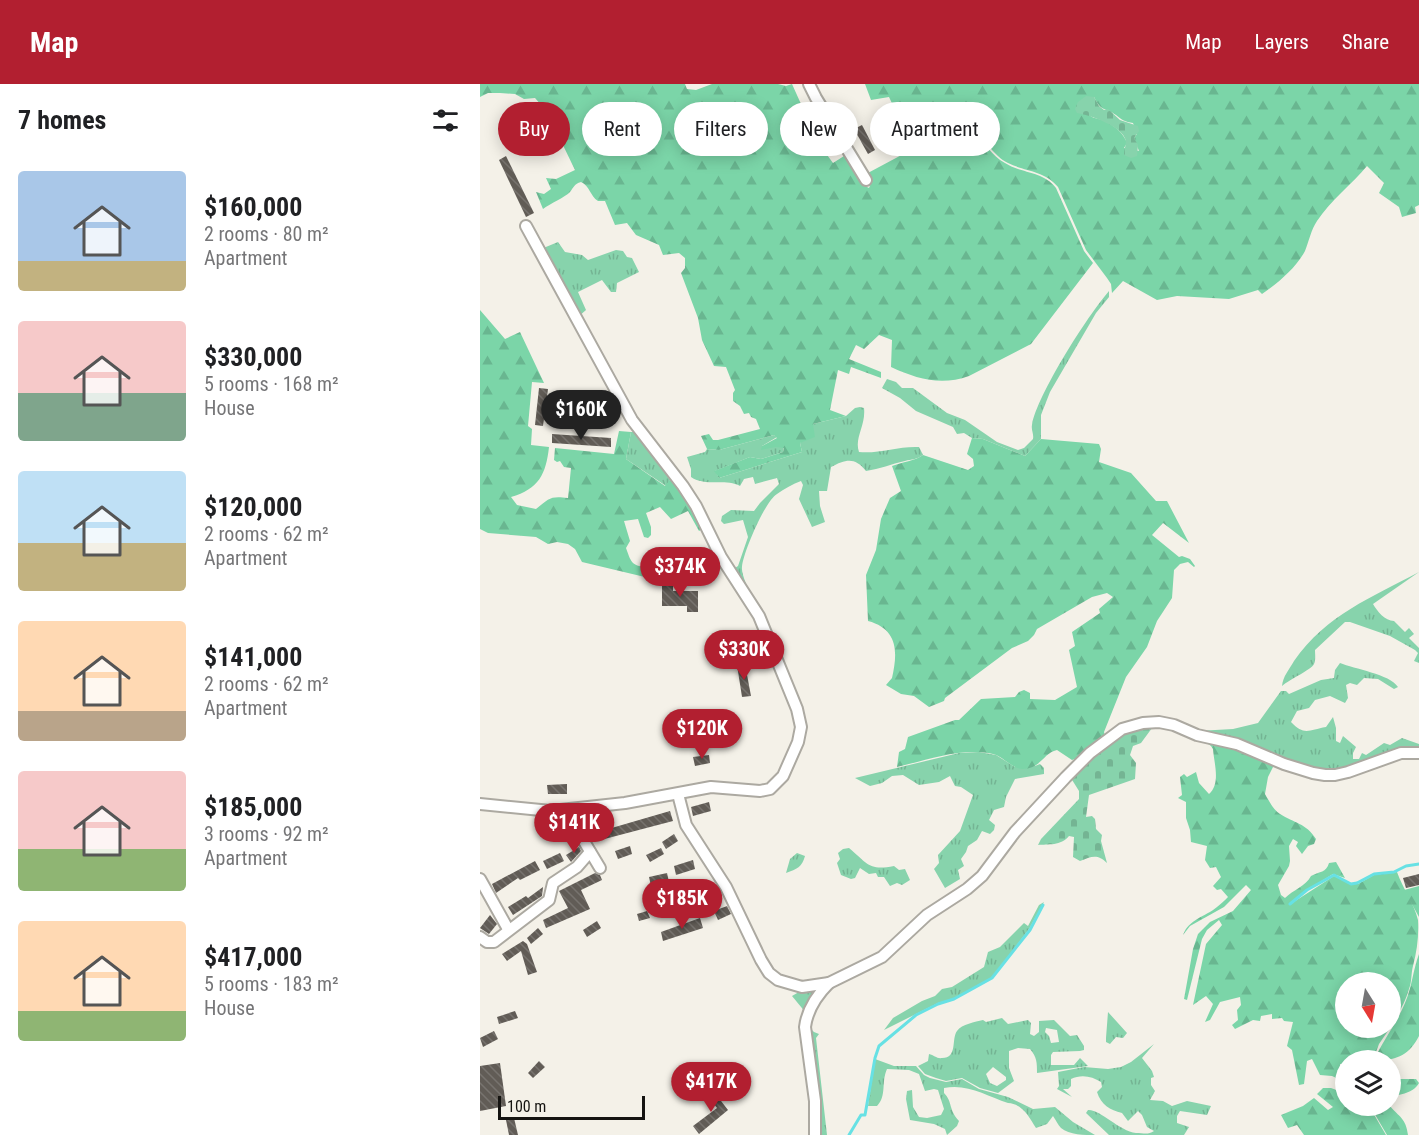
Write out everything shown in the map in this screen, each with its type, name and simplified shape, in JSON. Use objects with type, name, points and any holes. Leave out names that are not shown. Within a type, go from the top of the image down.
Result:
[{"type":"street","points":[[809,84],[866,180]]},
{"type":"street","points":[[480,804],[551,811],[625,803],[711,787],[739,791],[770,789],[783,776],[798,742],[801,727],[797,710],[759,616],[721,557],[696,506],[632,420],[526,226]]},
{"type":"street","points":[[678,794],[686,825],[726,887],[769,973],[777,981],[802,987],[829,983],[882,957],[927,915],[967,889],[982,876],[1015,832],[1071,772],[1101,743],[1122,729],[1143,723],[1159,722],[1174,725],[1197,735],[1230,741],[1291,767],[1325,775],[1348,772],[1401,753],[1419,753]]},
{"type":"street","points":[[551,811],[579,833],[600,868]]},
{"type":"street","points":[[480,937],[490,943],[549,900],[553,883],[577,867],[590,852]]},
{"type":"street","points":[[480,879],[508,929]]},
{"type":"street","points":[[815,1135],[814,1101],[805,1028],[806,1016],[829,983]]},
{"type":"green space","points":[[480,84],[685,84],[687,89],[696,90],[712,84],[786,86],[792,84],[800,102],[780,102],[780,156],[828,156],[833,163],[844,156],[865,186],[869,188],[871,183],[866,174],[900,156],[995,156],[1012,167],[1051,182],[1056,188],[1084,251],[1093,263],[1031,344],[969,376],[939,381],[929,380],[891,367],[892,340],[879,335],[864,349],[856,345],[849,359],[881,372],[881,378],[851,367],[849,374],[838,370],[830,410],[846,416],[813,424],[815,437],[800,443],[802,452],[719,478],[714,471],[750,457],[761,459],[783,452],[784,448],[761,450],[762,446],[777,438],[774,435],[719,450],[707,449],[701,436],[709,434],[713,440],[718,440],[760,429],[756,419],[749,413],[744,414],[740,406],[733,401],[735,390],[726,367],[714,366],[702,340],[698,318],[681,273],[685,268],[685,258],[679,253],[663,255],[659,245],[636,235],[627,223],[615,225],[605,201],[595,199],[581,182],[543,209],[536,192],[544,194],[551,189],[546,178],[556,179],[575,170],[568,156],[570,102],[539,102],[535,98],[524,99],[515,94],[488,93],[480,97]]},
{"type":"green space","points":[[865,84],[1419,84],[1419,205],[1415,207],[1416,213],[1402,217],[1399,207],[1379,193],[1384,183],[1367,166],[1322,214],[1297,263],[1262,294],[1258,290],[1229,299],[1177,296],[1157,300],[1123,281],[1112,293],[1111,284],[1086,250],[1058,187],[1047,177],[1015,166],[998,156],[1000,156],[1000,102],[891,102],[889,97],[871,100]],"holes":[[[1094,97],[1101,107],[1133,123],[1137,134],[1134,138],[1139,151],[1124,148],[1127,143],[1114,126],[1089,115]]]},
{"type":"green space","points":[[1086,96],[1094,97],[1099,106],[1104,110],[1108,109],[1120,120],[1138,126],[1139,131],[1134,138],[1138,145],[1137,156],[1131,158],[1124,155],[1126,141],[1119,131],[1097,119],[1077,113],[1075,109],[1078,102]]},
{"type":"green space","points":[[558,242],[565,252],[582,255],[588,260],[616,250],[623,251],[627,257],[632,258],[639,272],[617,283],[616,292],[611,292],[602,280],[578,292],[586,310],[578,317],[541,249]]},
{"type":"green space","points":[[1109,291],[1109,297],[1096,313],[1050,392],[1041,415],[1041,439],[1025,456],[983,439],[972,438],[964,433],[957,434],[953,427],[916,411],[900,398],[882,388],[887,379],[896,382],[902,388],[913,388],[947,413],[965,420],[997,442],[1018,450],[1024,448],[1033,439],[1032,427],[1036,412],[1053,376],[1077,336]]},
{"type":"green space","points":[[480,310],[505,339],[520,332],[544,383],[532,382],[528,426],[532,429],[531,445],[549,447],[548,457],[543,473],[535,485],[511,497],[517,505],[536,509],[551,499],[568,498],[571,468],[564,467],[560,461],[554,460],[555,448],[614,454],[619,431],[631,432],[626,459],[665,486],[673,476],[704,528],[699,531],[688,511],[671,519],[660,507],[646,513],[651,527],[651,535],[648,538],[644,537],[638,519],[624,521],[630,541],[626,548],[630,558],[636,565],[649,568],[652,572],[649,578],[582,562],[575,549],[568,544],[557,542],[548,544],[536,537],[488,533],[480,529]]},
{"type":"green space","points":[[855,408],[864,408],[864,414],[858,442],[859,452],[919,447],[923,455],[916,459],[866,471],[854,461],[841,462],[831,467],[827,491],[819,491],[820,506],[825,522],[812,527],[799,499],[803,485],[801,481],[777,494],[761,516],[743,560],[743,574],[752,598],[723,557],[735,568],[738,566],[748,537],[743,520],[724,524],[721,521],[722,516],[731,510],[754,511],[779,484],[777,478],[755,484],[753,477],[744,479],[740,486],[703,482],[691,477],[687,457],[705,452],[707,449],[719,450],[774,435],[777,437],[762,446],[784,447],[783,452],[761,459],[750,457],[715,471],[719,478],[802,452],[800,443],[813,424],[846,416]]},
{"type":"green space","points":[[631,432],[634,432],[673,476],[666,486],[626,459]]},
{"type":"green space","points":[[972,438],[983,439],[1025,456],[1041,439],[1099,444],[1101,449],[1099,462],[1131,473],[1156,501],[1167,501],[1189,543],[1163,523],[1152,535],[1179,557],[1190,559],[1195,566],[1188,562],[1180,564],[1174,570],[1172,598],[1157,621],[1147,647],[1126,677],[1104,732],[1105,736],[1082,756],[1072,760],[1057,750],[1048,754],[1038,764],[1022,769],[1014,767],[993,754],[969,752],[945,755],[897,767],[899,752],[905,749],[908,737],[959,720],[981,699],[1015,697],[1024,690],[1030,693],[1030,699],[1055,700],[1077,687],[1069,650],[1075,646],[1072,632],[1100,613],[1099,609],[1113,597],[1107,593],[1092,597],[1037,629],[1028,641],[1012,648],[944,701],[929,707],[914,696],[901,694],[886,685],[892,678],[895,659],[894,643],[885,630],[868,621],[866,575],[876,550],[881,519],[890,498],[901,491],[892,466],[923,455],[968,470],[974,466],[973,459],[967,454]]},
{"type":"green space","points":[[1419,572],[1373,604],[1384,617],[1394,621],[1405,632],[1409,628],[1414,634],[1409,638],[1419,648],[1419,663],[1414,661],[1418,653],[1415,650],[1390,636],[1345,622],[1315,650],[1314,664],[1282,686],[1294,661],[1307,645],[1335,619],[1367,599]]},
{"type":"green space","points":[[1340,663],[1380,675],[1394,682],[1398,687],[1394,689],[1378,679],[1364,678],[1357,685],[1350,683],[1346,685],[1348,698],[1345,703],[1330,696],[1315,700],[1309,708],[1297,711],[1291,722],[1303,731],[1326,727],[1333,717],[1336,741],[1340,743],[1343,736],[1356,747],[1353,759],[1359,759],[1362,753],[1366,755],[1384,743],[1390,745],[1402,738],[1419,744],[1419,751],[1347,771],[1323,773],[1197,731],[1233,729],[1258,723],[1281,691],[1289,694],[1321,680],[1334,678],[1335,670]]},
{"type":"green space","points":[[1155,724],[1141,743],[1133,746],[1130,755],[1136,763],[1135,779],[1089,795],[1086,817],[1092,816],[1095,819],[1096,829],[1102,835],[1101,841],[1107,863],[1097,857],[1080,861],[1073,857],[1074,837],[1069,836],[1058,843],[1038,845],[1079,799],[1079,791],[1069,775],[1114,736]]},
{"type":"green space","points":[[1200,738],[1241,747],[1274,765],[1268,777],[1265,794],[1271,805],[1285,817],[1304,826],[1316,839],[1314,844],[1308,846],[1302,854],[1296,846],[1298,842],[1293,839],[1289,846],[1289,866],[1278,885],[1281,895],[1285,898],[1306,883],[1311,876],[1324,870],[1329,863],[1336,862],[1345,878],[1333,874],[1307,890],[1289,905],[1334,876],[1351,884],[1358,884],[1374,875],[1397,872],[1414,908],[1418,920],[1417,949],[1411,983],[1401,1008],[1401,972],[1335,972],[1335,1038],[1383,1038],[1377,1050],[1335,1050],[1335,1077],[1320,1075],[1312,1059],[1307,1061],[1304,1084],[1299,1085],[1292,1050],[1287,1046],[1293,1022],[1284,1021],[1282,1018],[1272,1019],[1272,1014],[1261,1016],[1260,1021],[1253,1020],[1235,1029],[1232,1025],[1238,1020],[1237,1010],[1241,1005],[1240,997],[1220,1002],[1210,1020],[1205,1022],[1213,1004],[1206,996],[1193,1005],[1206,944],[1222,925],[1219,920],[1207,930],[1202,939],[1187,1000],[1184,999],[1198,934],[1210,922],[1233,911],[1251,890],[1246,885],[1224,907],[1190,926],[1183,935],[1189,925],[1220,905],[1228,897],[1221,889],[1217,890],[1213,886],[1221,877],[1216,867],[1210,868],[1205,860],[1207,846],[1191,842],[1186,818],[1186,802],[1178,798],[1182,795],[1180,777],[1184,774],[1187,777],[1196,772],[1199,783],[1209,794],[1213,790],[1216,773],[1211,746]]},
{"type":"green space","points":[[979,752],[996,755],[1015,767],[1040,764],[1044,768],[1044,774],[1015,779],[1004,807],[994,810],[989,820],[995,825],[994,830],[990,834],[982,831],[977,840],[968,846],[961,859],[964,866],[958,870],[960,879],[945,888],[934,869],[939,863],[938,855],[960,831],[973,795],[955,786],[950,776],[939,782],[919,785],[903,775],[892,776],[882,783],[870,786],[855,778],[959,753]]},
{"type":"green space","points":[[849,848],[874,867],[894,866],[899,870],[905,869],[910,880],[902,885],[897,883],[890,886],[884,877],[878,877],[876,873],[869,874],[860,868],[855,878],[851,879],[841,875],[837,863],[840,859],[838,853]]},
{"type":"green space","points":[[797,853],[805,856],[801,865],[786,873],[790,859]]},
{"type":"green space","points":[[1419,886],[1419,917],[1404,890]]},
{"type":"green space","points":[[1044,902],[1029,929],[992,978],[953,999],[938,1003],[884,1030],[893,1018],[935,996],[942,989],[952,987],[984,967],[988,952],[1000,947],[1024,923],[1028,926],[1039,905]]},
{"type":"green space","points":[[1419,954],[1419,1036],[1411,1048],[1401,1056],[1401,1050],[1379,1050],[1386,1038],[1401,1038],[1401,1012]]},
{"type":"green space","points":[[822,987],[806,1013],[792,996],[804,989]]},
{"type":"green space","points":[[1108,1012],[1127,1033],[1123,1038],[1116,1037],[1110,1044],[1106,1042]]},
{"type":"green space","points":[[1002,1018],[1008,1024],[1028,1020],[1031,1023],[1030,1034],[1034,1036],[1039,1032],[1039,1021],[1054,1020],[1070,1036],[1077,1035],[1084,1050],[1053,1052],[1051,1065],[1074,1065],[1080,1058],[1088,1066],[1037,1073],[1036,1060],[1030,1049],[1018,1048],[1009,1051],[1009,1068],[1014,1081],[998,1093],[980,1088],[962,1078],[946,1081],[936,1078],[925,1074],[918,1066],[928,1061],[929,1054],[940,1058],[950,1055],[955,1034],[962,1027],[983,1020],[986,1022]],"holes":[[[1046,1028],[1057,1030],[1059,1042],[1051,1043],[1045,1032]],[[993,1067],[1006,1077],[1006,1080],[997,1086],[990,1083],[986,1074]]]},
{"type":"green space","points":[[809,1027],[819,1034],[816,1038],[827,1135],[817,1135]]},
{"type":"green space","points":[[1154,1044],[1142,1058],[1154,1077],[1151,1078],[1151,1085],[1155,1091],[1150,1100],[1163,1101],[1172,1106],[1187,1101],[1211,1106],[1207,1115],[1180,1111],[1177,1123],[1189,1127],[1184,1135],[1109,1135],[1086,1113],[1088,1110],[1136,1133],[1146,1134],[1154,1131],[1147,1127],[1138,1111],[1128,1121],[1122,1113],[1106,1106],[1097,1092],[1102,1087],[1101,1082],[1094,1078],[1083,1076],[1071,1079],[1071,1086],[1063,1089],[1072,1097],[1057,1089],[1059,1086],[1058,1072],[1084,1067],[1108,1069],[1121,1067]]},
{"type":"green space","points":[[875,1059],[894,1066],[916,1066],[924,1075],[946,1082],[962,1079],[979,1089],[1008,1097],[1033,1109],[1055,1107],[1073,1122],[1095,1135],[1068,1132],[1060,1127],[1053,1116],[1047,1124],[1036,1128],[1018,1106],[977,1091],[952,1087],[944,1088],[944,1093],[959,1121],[947,1135],[945,1129],[934,1124],[910,1120],[906,1099],[907,1091],[912,1090],[913,1107],[919,1117],[941,1115],[944,1109],[938,1090],[925,1091],[919,1074],[909,1070],[887,1069],[880,1102],[877,1106],[868,1106]]},
{"type":"green space","points":[[1401,1079],[1416,1079],[1419,1083],[1410,1091],[1401,1094]]},
{"type":"green space","points":[[1323,1088],[1335,1089],[1335,1116],[1375,1116],[1386,1135],[1304,1135],[1297,1125],[1288,1128],[1281,1115],[1303,1106],[1314,1098],[1328,1110],[1333,1107],[1317,1094]]},
{"type":"green space","points":[[1376,1116],[1399,1116],[1404,1121],[1408,1135],[1387,1135]]},
{"type":"building","points":[[862,125],[870,140],[870,153],[868,154],[858,136],[858,127]]},
{"type":"building","points":[[506,156],[534,213],[526,217],[499,160]]},
{"type":"building","points":[[539,388],[548,389],[543,426],[535,425]]},
{"type":"building","points":[[552,434],[611,438],[611,447],[552,443]]},
{"type":"building","points":[[662,585],[673,585],[673,591],[698,591],[698,612],[687,612],[687,606],[662,606]]},
{"type":"building","points":[[745,664],[751,696],[742,697],[737,665]]},
{"type":"building","points":[[709,755],[710,763],[695,766],[693,757]]},
{"type":"building","points":[[567,784],[567,794],[548,794],[547,785]]},
{"type":"building","points":[[709,802],[711,811],[693,816],[691,807]]},
{"type":"building","points":[[670,811],[673,821],[593,842],[591,834]]},
{"type":"building","points":[[674,834],[678,841],[666,849],[662,842]]},
{"type":"building","points":[[630,846],[632,854],[618,859],[615,851]]},
{"type":"building","points":[[579,847],[581,851],[571,862],[566,855]]},
{"type":"building","points":[[661,848],[664,854],[650,862],[646,855]]},
{"type":"building","points":[[560,853],[564,861],[547,869],[543,861]]},
{"type":"building","points":[[693,860],[695,869],[676,875],[674,866]]},
{"type":"building","points":[[535,861],[540,870],[520,880],[518,878],[496,893],[492,884]]},
{"type":"building","points":[[595,873],[600,875],[602,880],[581,890],[590,909],[546,928],[543,920],[568,908],[559,891]]},
{"type":"building","points":[[667,873],[669,882],[651,886],[649,877]]},
{"type":"building","points":[[1419,874],[1419,885],[1406,888],[1403,878]]},
{"type":"building","points":[[543,887],[542,896],[513,915],[508,907],[526,896],[528,898]]},
{"type":"building","points":[[707,887],[710,894],[689,904],[686,897]]},
{"type":"building","points":[[727,906],[731,914],[718,920],[714,911]]},
{"type":"building","points":[[647,911],[650,918],[639,921],[637,914]]},
{"type":"building","points":[[490,915],[497,924],[489,934],[480,928]]},
{"type":"building","points":[[700,918],[703,928],[663,941],[661,932]]},
{"type":"building","points":[[597,921],[601,928],[587,937],[583,930]]},
{"type":"building","points":[[538,928],[543,934],[531,944],[527,938]]},
{"type":"building","points":[[523,941],[527,944],[537,972],[528,975],[521,951],[507,961],[502,954]]},
{"type":"building","points":[[515,1011],[518,1018],[499,1024],[497,1017]]},
{"type":"building","points":[[494,1031],[498,1039],[483,1047],[480,1038]]},
{"type":"building","points":[[539,1061],[545,1067],[533,1078],[528,1073]]},
{"type":"building","points":[[500,1063],[506,1106],[480,1111],[480,1066]]},
{"type":"building","points":[[711,1088],[728,1110],[699,1134],[693,1126],[717,1108],[705,1092]]},
{"type":"building","points":[[514,1118],[518,1135],[509,1135],[506,1120]]},
{"type":"waterway","points":[[1290,904],[1307,890],[1334,875],[1351,884],[1374,874],[1394,872],[1406,866],[1419,864]]},
{"type":"waterway","points":[[849,1135],[861,1115],[865,1115],[879,1046],[916,1015],[954,999],[992,978],[1030,930],[1043,905]]}]
